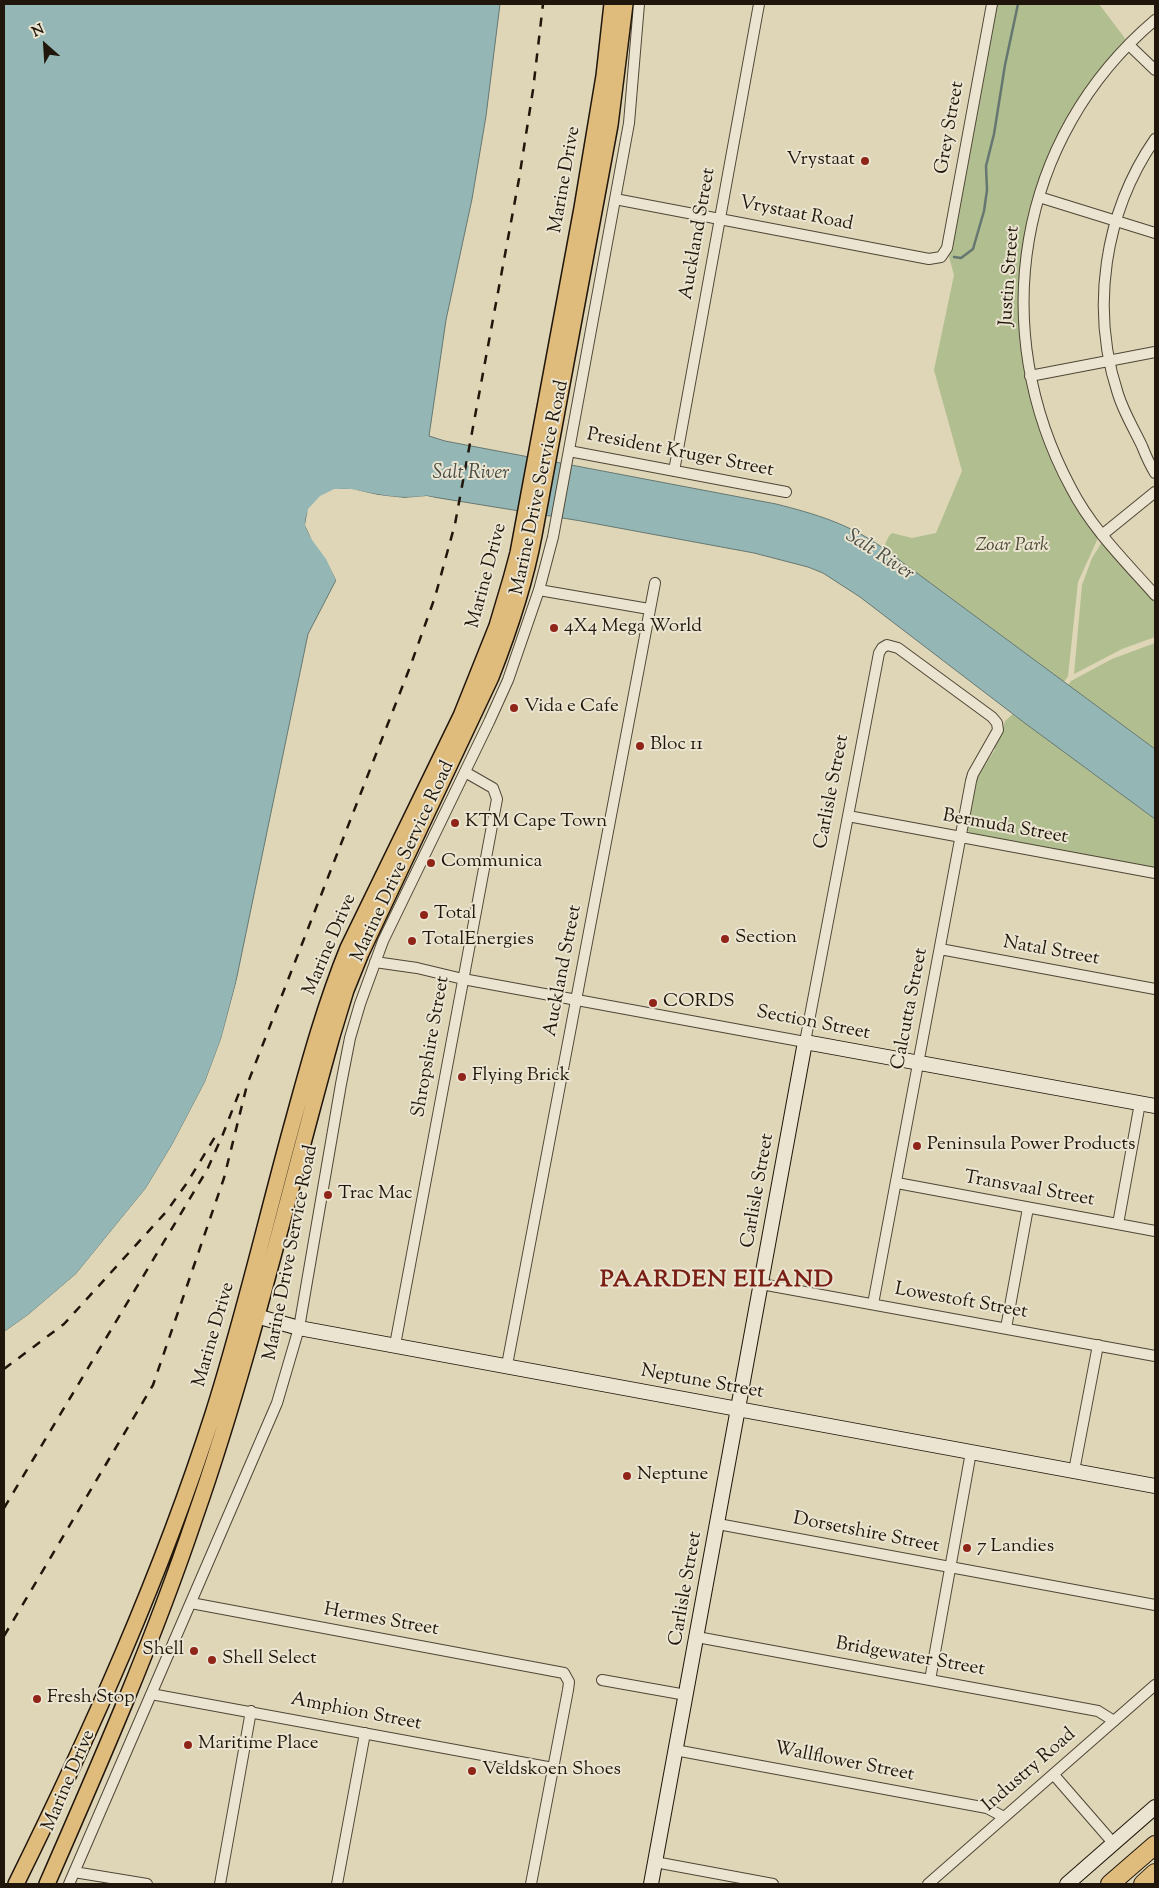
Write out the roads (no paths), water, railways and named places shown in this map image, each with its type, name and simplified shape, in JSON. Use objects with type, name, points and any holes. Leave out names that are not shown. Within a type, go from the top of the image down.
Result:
[{"type":"highway","points":[[1110,1884],[1155,1844]]},
{"type":"highway","points":[[1143,1884],[1155,1873]]},
{"type":"main road","name":"Marine Drive","points":[[48,1884],[90,1788],[171,1586],[222,1434],[313,1048],[332,987],[348,948],[481,670],[506,598],[518,553],[528,532],[604,76],[612,4]]},
{"type":"main road","name":"Marine Drive","points":[[542,455],[610,125],[625,4]]},
{"type":"main road","name":"Marine Drive","points":[[16,1884],[66,1781],[155,1575],[250,1313]]},
{"type":"street","name":"Marine Drive Service Road","points":[[69,1884],[277,1403],[299,1328],[350,1038],[383,941],[508,680],[540,590],[553,537],[629,123],[639,4]]},
{"type":"street","name":"Auckland Street","points":[[674,471],[759,4]]},
{"type":"street","name":"Grey Street","points":[[941,257],[947,248],[992,4]]},
{"type":"street","name":"Justin Street","points":[[1155,20],[1129,45],[1100,78],[1073,119],[1054,155],[1033,218],[1028,243],[1023,309],[1026,351],[1036,405],[1052,449],[1072,490],[1102,535],[1155,595]]},
{"type":"street","points":[[1129,45],[1155,70]]},
{"type":"street","points":[[1155,140],[1136,172],[1116,221],[1108,255],[1104,290],[1104,326],[1109,361],[1123,410],[1155,474]]},
{"type":"street","points":[[1039,197],[1155,233]]},
{"type":"street","name":"Vrystaat Road","points":[[615,199],[928,259],[941,257]]},
{"type":"street","points":[[1030,376],[1155,352]]},
{"type":"street","points":[[1141,445],[1155,457]]},
{"type":"street","name":"President Kruger Street","points":[[568,456],[674,471],[786,492]]},
{"type":"street","points":[[1102,535],[1155,492]]},
{"type":"street","name":"Auckland Street","points":[[507,1366],[655,583]]},
{"type":"street","points":[[540,590],[649,609]]},
{"type":"street","name":"Carlisle Street","points":[[651,1884],[805,1042],[880,650],[884,646],[890,645],[898,648],[992,717],[998,726]]},
{"type":"street","name":"Calcutta Street","points":[[873,1304],[897,1183],[959,837],[973,774],[998,726]]},
{"type":"street","name":"Shropshire Street","points":[[395,1345],[497,799],[493,788],[465,772]]},
{"type":"street","name":"Bermuda Street","points":[[848,816],[1155,873]]},
{"type":"street","name":"Natal Street","points":[[940,949],[1155,989]]},
{"type":"street","name":"Section Street","points":[[375,962],[417,968],[462,979],[1155,1106]]},
{"type":"street","points":[[1118,1224],[1140,1103]]},
{"type":"street","name":"Transvaal Street","points":[[897,1183],[1155,1231]]},
{"type":"street","points":[[1006,1328],[1028,1208]]},
{"type":"street","name":"Lowestoft Street","points":[[761,1284],[1155,1356]]},
{"type":"street","name":"Neptune Street","points":[[250,1313],[299,1328],[1155,1486]]},
{"type":"street","points":[[1074,1472],[1098,1345]]},
{"type":"street","points":[[930,1680],[971,1452]]},
{"type":"street","name":"Dorsetshire Street","points":[[718,1524],[1155,1605]]},
{"type":"street","name":"Hermes Street","points":[[191,1604],[564,1674],[569,1682],[553,1768]]},
{"type":"street","name":"Bridgewater Street","points":[[697,1637],[1098,1711],[1114,1721]]},
{"type":"street","points":[[602,1680],[686,1695]]},
{"type":"street","name":"Industry Road","points":[[928,1884],[1155,1685]]},
{"type":"street","name":"Amphion Street","points":[[152,1694],[553,1768]]},
{"type":"street","points":[[220,1884],[251,1711]]},
{"type":"street","points":[[337,1884],[365,1733]]},
{"type":"street","name":"Wallflower Street","points":[[676,1750],[987,1808],[1004,1818]]},
{"type":"street","points":[[531,1884],[553,1768]]},
{"type":"street","points":[[1054,1775],[1114,1844]]},
{"type":"street","points":[[1067,1884],[1155,1807]]},
{"type":"street","points":[[655,1862],[774,1884]]},
{"type":"street","points":[[74,1872],[147,1884]]},
{"type":"water","name":"Salt River","points":[[4,4],[500,4],[486,116],[472,199],[446,320],[429,436],[445,441],[776,504],[818,516],[858,532],[883,548],[1155,749],[1155,819],[1026,724],[860,597],[823,573],[808,567],[754,553],[581,521],[427,496],[393,497],[344,489],[328,493],[310,508],[306,516],[305,525],[310,536],[327,559],[336,580],[308,634],[235,986],[221,1039],[205,1082],[172,1145],[146,1188],[76,1274],[28,1315],[4,1332]]},
{"type":"waterway","points":[[954,257],[961,258],[973,249],[984,211],[987,190],[986,166],[994,134],[1005,65],[1018,4]]},
{"type":"railway","points":[[4,1636],[153,1385],[224,1178],[247,1085],[410,667],[435,597],[455,524],[519,179],[533,90],[543,4]]},
{"type":"railway","points":[[4,1508],[207,1170],[239,1093]]},
{"type":"railway","points":[[4,1369],[64,1324],[166,1212],[187,1183],[218,1132]]},
{"type":"place","name":"Vrystaat","points":[[865,161]]},
{"type":"place","name":"4X4 Mega World","points":[[554,628]]},
{"type":"place","name":"Vida e Cafe","points":[[514,708]]},
{"type":"place","name":"Bloc 11","points":[[640,746]]},
{"type":"place","name":"KTM Cape Town","points":[[455,823]]},
{"type":"place","name":"Communica","points":[[431,863]]},
{"type":"place","name":"Total","points":[[424,915]]},
{"type":"place","name":"Section","points":[[725,939]]},
{"type":"place","name":"TotalEnergies","points":[[412,941]]},
{"type":"place","name":"CORDS","points":[[653,1003]]},
{"type":"place","name":"Flying Brick","points":[[462,1077]]},
{"type":"place","name":"Peninsula Power Products","points":[[917,1146]]},
{"type":"place","name":"Trac Mac","points":[[328,1195]]},
{"type":"place","name":"Neptune","points":[[627,1476]]},
{"type":"place","name":"7 Landies","points":[[967,1548]]},
{"type":"place","name":"Shell","points":[[194,1651]]},
{"type":"place","name":"Shell Select","points":[[212,1660]]},
{"type":"place","name":"Fresh Stop","points":[[37,1699]]},
{"type":"place","name":"Maritime Place","points":[[188,1745]]},
{"type":"place","name":"Veldskoen Shoes","points":[[472,1771]]},
{"type":"district","name":"PAARDEN EILAND","points":[[717,1282]]},
{"type":"park label","name":"Zoar Park","points":[[1012,547]]}]
